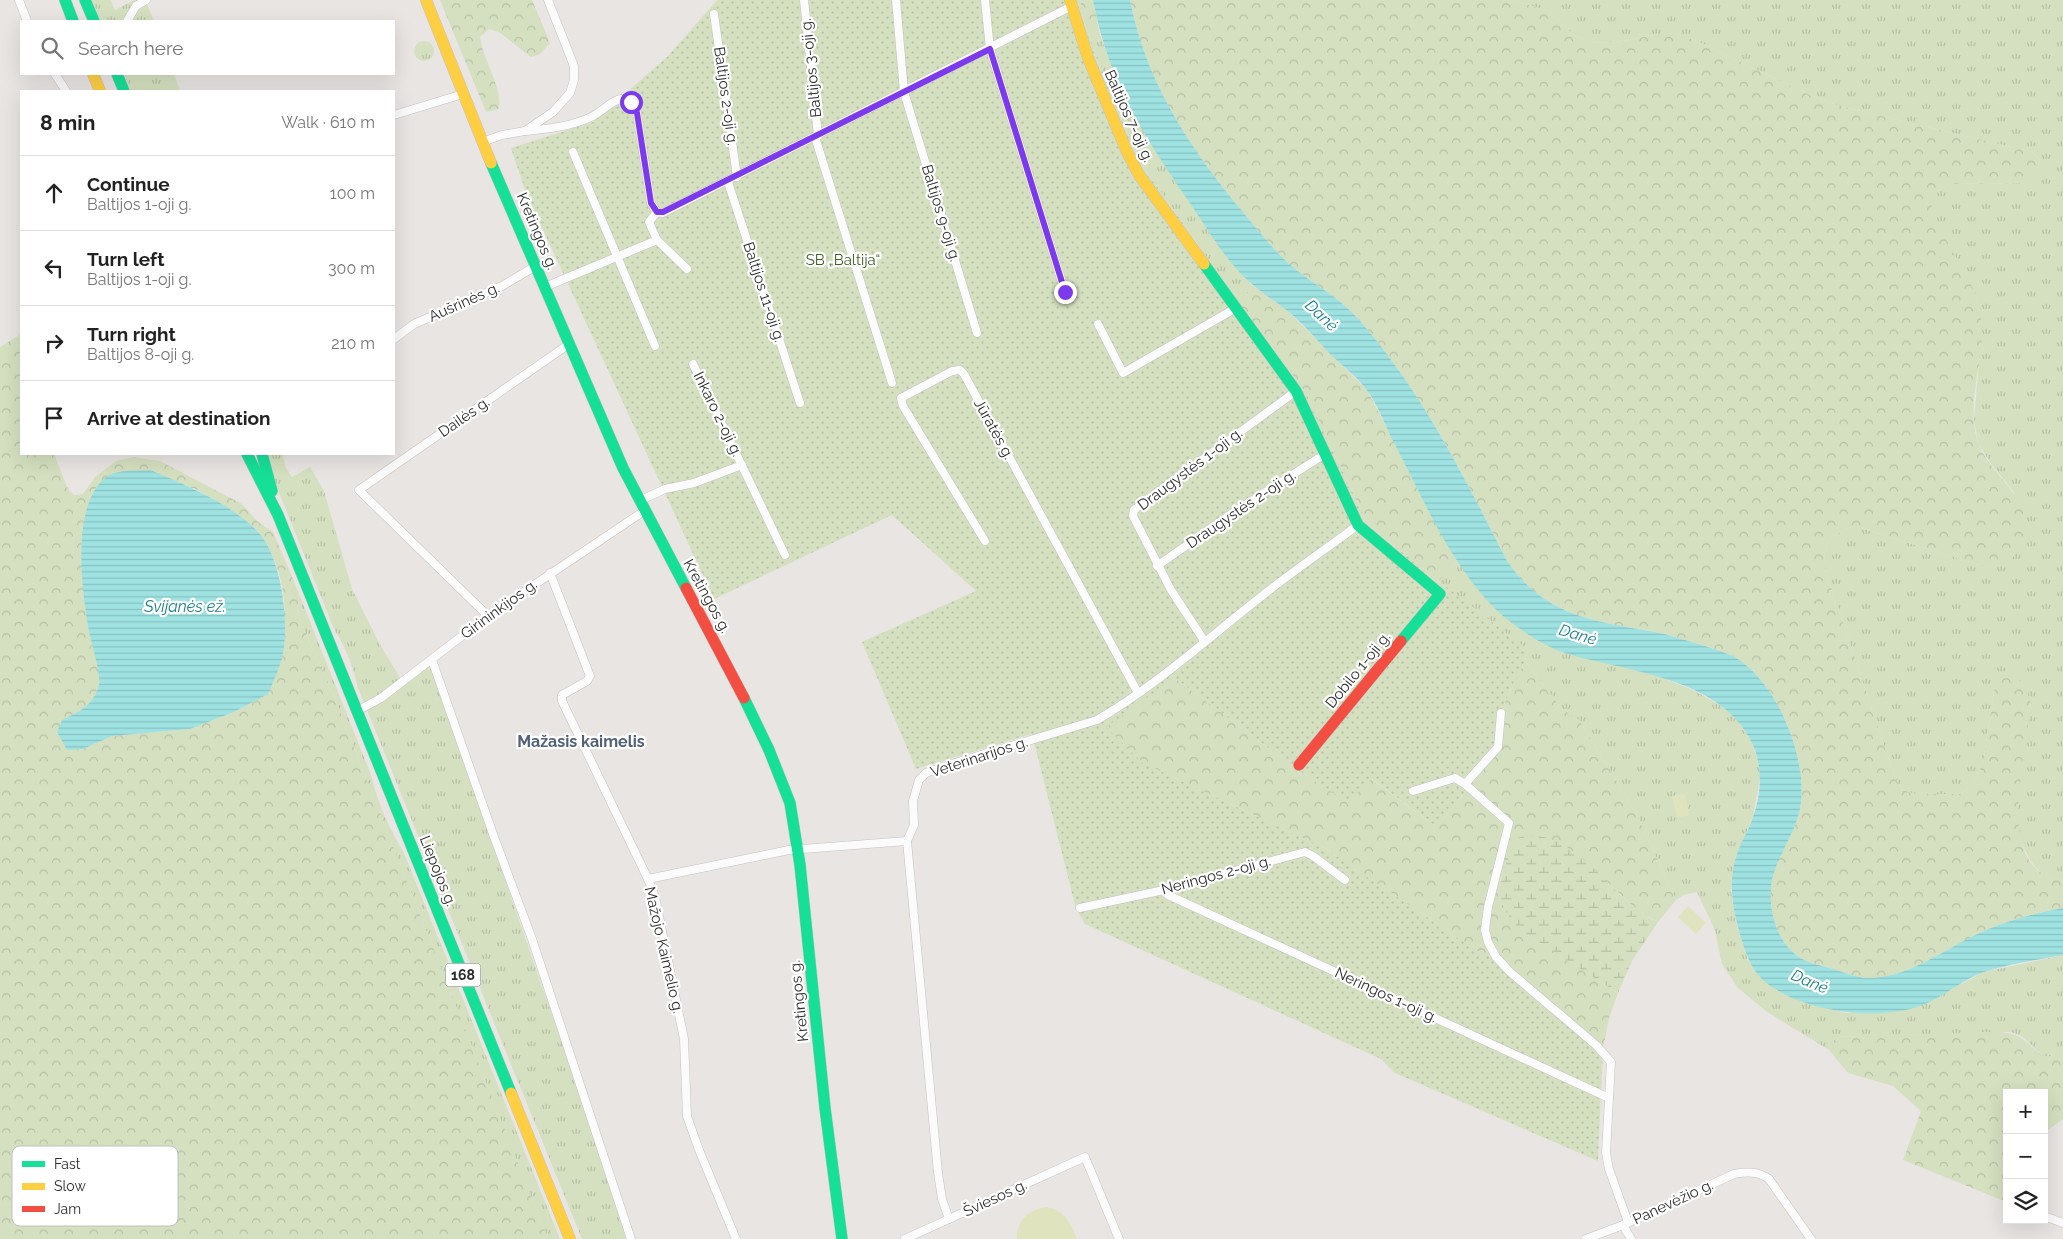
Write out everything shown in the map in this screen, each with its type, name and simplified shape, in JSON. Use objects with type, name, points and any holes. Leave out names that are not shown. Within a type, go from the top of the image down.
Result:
[{"type":"street","points":[[19,0],[27,20]]},
{"type":"street","points":[[65,0],[73,20]]},
{"type":"street","points":[[85,0],[94,20]]},
{"type":"street","points":[[128,20],[136,6],[146,0]]},
{"type":"street","name":"Kretingos g.","points":[[426,0],[482,142],[641,506],[730,670],[769,750],[790,803],[798,849],[825,1108],[842,1239]]},
{"type":"street","points":[[525,131],[563,103],[574,80],[572,56],[548,0]]},
{"type":"street","name":"Baltijos 3-oji g.","points":[[804,0],[817,136],[892,382]]},
{"type":"street","name":"Baltijos 9-oji g.","points":[[896,0],[904,92],[978,333]]},
{"type":"street","points":[[985,0],[990,49],[1065,292]]},
{"type":"street","points":[[687,269],[657,240],[649,222],[657,212],[671,210],[728,182],[990,49],[1070,3]]},
{"type":"street","name":"Baltijos 7-oji g.","points":[[1070,3],[1088,58],[1132,162],[1296,391],[1358,525]]},
{"type":"street","name":"Baltijos 2-oji g.","points":[[714,14],[737,177]]},
{"type":"street","points":[[56,75],[65,90]]},
{"type":"street","points":[[93,75],[100,90]]},
{"type":"street","points":[[117,75],[124,90]]},
{"type":"street","points":[[395,114],[463,94]]},
{"type":"street","points":[[482,142],[502,135],[576,123],[592,117],[618,100],[626,98],[631,102],[637,113],[651,203],[657,212]]},
{"type":"street","points":[[573,152],[654,346]]},
{"type":"street","name":"Baltijos 11-oji g.","points":[[728,182],[800,403]]},
{"type":"street","points":[[545,288],[657,240]]},
{"type":"street","name":"Aušrinės g.","points":[[395,338],[414,324],[502,286],[536,266]]},
{"type":"street","points":[[1098,324],[1123,373],[1236,308]]},
{"type":"street","name":"Dailės g.","points":[[488,616],[359,490],[569,344]]},
{"type":"street","name":"Inkaro 2-oji g.","points":[[693,364],[786,555]]},
{"type":"street","name":"Jūratės g.","points":[[985,541],[903,406],[901,398],[952,371],[960,370],[964,374],[1138,693]]},
{"type":"street","name":"Draugystės 1-oji g.","points":[[1205,642],[1157,566],[1132,516],[1134,510],[1296,391]]},
{"type":"street","name":"Draugystės 2-oji g.","points":[[1157,566],[1237,510],[1326,454]]},
{"type":"street","name":"Liepojos g.","points":[[248,455],[278,515],[570,1239]]},
{"type":"street","name":"Liepojos g.","points":[[262,455],[278,515]]},
{"type":"street","name":"Girininkijos g.","points":[[357,711],[381,698],[488,616],[665,489],[694,483],[742,465]]},
{"type":"street","name":"Dobilo 1-oji g.","points":[[1299,765],[1440,594],[1358,525]]},
{"type":"street","name":"Veterinarijos g.","points":[[949,1219],[942,1199],[938,1173],[907,841],[914,825],[913,801],[918,780],[926,773],[1097,720],[1138,693],[1264,594],[1358,525]]},
{"type":"street","name":"Mažojo Kaimelio g.","points":[[550,573],[590,676],[587,681],[562,695],[562,701],[648,879],[662,927],[684,1039],[688,1116],[698,1150],[736,1239]]},
{"type":"street","points":[[432,660],[532,939],[631,1239]]},
{"type":"street","points":[[1465,784],[1498,747],[1501,713]]},
{"type":"street","points":[[1413,791],[1454,778],[1465,784],[1509,823],[1488,907],[1485,930],[1488,942],[1496,957],[1510,972],[1596,1045],[1611,1062],[1608,1163],[1625,1224],[1632,1239]]},
{"type":"street","points":[[648,879],[798,849],[907,841]]},
{"type":"street","name":"Neringos 2-oji g.","points":[[1080,908],[1164,890],[1305,852],[1345,880]]},
{"type":"street","name":"Neringos 1-oji g.","points":[[1164,890],[1168,895],[1610,1098]]},
{"type":"street","name":"Šviesos g.","points":[[905,1239],[1085,1157],[1119,1239]]},
{"type":"street","name":"Panevėžio g.","points":[[1586,1239],[1625,1224],[1734,1174],[1748,1172],[1762,1174],[1769,1179],[1811,1239]]},
{"type":"street","points":[[2048,1217],[2063,1223]]},
{"type":"green space","points":[[91,0],[111,0],[115,10],[134,0],[145,0],[154,20],[101,20]]},
{"type":"green space","points":[[440,0],[532,0],[550,43],[540,54],[531,57],[499,32],[489,29],[480,37],[498,91],[499,109],[486,112]]},
{"type":"green space","name":"SB „Baltija“","points":[[717,0],[1080,0],[1082,17],[1090,38],[1130,140],[1145,169],[1241,306],[1306,393],[1363,515],[1376,532],[1528,650],[1525,661],[1504,704],[1501,747],[1437,827],[1372,779],[1347,802],[1295,768],[1175,678],[1106,727],[1143,763],[1326,849],[1477,951],[1507,964],[1603,1048],[1598,1161],[1395,1073],[1381,1059],[1085,924],[1076,909],[1032,734],[916,769],[862,642],[976,591],[892,515],[714,599],[526,193],[511,148],[593,122],[668,56]]},
{"type":"green space","points":[[1080,0],[1093,0],[1100,35],[1090,38],[1082,17]]},
{"type":"green space","points":[[1130,0],[1513,0],[1548,11],[1575,36],[1595,43],[1624,41],[1658,34],[1677,34],[1699,42],[1810,95],[1840,106],[2032,152],[2041,161],[2040,173],[2029,183],[1950,184],[1938,191],[1931,204],[1943,234],[1975,293],[1980,309],[1982,339],[1974,399],[1975,428],[1978,442],[1984,455],[2011,490],[2024,514],[2025,529],[2019,550],[2009,561],[1990,568],[1854,526],[1834,536],[1827,544],[1824,566],[1895,778],[1902,790],[1915,794],[1961,794],[1974,783],[1983,763],[1995,686],[2004,677],[2017,677],[2027,690],[2031,706],[2019,797],[2019,822],[2022,845],[2031,863],[2045,875],[2056,879],[2063,879],[2063,908],[2030,915],[1996,926],[1910,969],[1882,977],[1867,978],[1854,976],[1804,960],[1794,953],[1780,936],[1773,914],[1771,891],[1775,870],[1799,813],[1801,784],[1795,746],[1780,709],[1770,692],[1746,665],[1729,654],[1655,632],[1612,624],[1573,613],[1555,605],[1538,594],[1522,580],[1507,561],[1475,498],[1423,406],[1383,349],[1352,312],[1296,270],[1280,255],[1237,205],[1201,158],[1170,109],[1157,84],[1137,29]]},
{"type":"green space","points":[[1513,0],[2063,0],[2063,879],[2047,877],[2035,867],[2026,853],[2020,838],[1995,686],[1983,763],[1974,783],[1961,794],[1915,794],[1902,790],[1895,778],[1824,566],[1825,550],[1830,540],[1854,526],[1990,568],[2014,492],[1991,464],[1978,443],[1974,420],[1982,326],[1977,299],[1935,219],[1931,204],[1938,191],[1950,184],[2029,183],[2041,161],[2032,152],[1840,106],[1810,95],[1699,42],[1677,34],[1658,34],[1624,41],[1595,43],[1575,36],[1548,11]]},
{"type":"green space","points":[[1100,35],[1124,99],[1225,255],[1252,285],[1241,306],[1145,169],[1130,140],[1090,38]]},
{"type":"green space","points":[[424,41],[431,44],[434,51],[431,58],[424,61],[417,58],[414,51],[417,44]]},
{"type":"green space","points":[[124,75],[174,75],[180,90],[131,90]]},
{"type":"green space","points":[[1252,285],[1288,311],[1367,390],[1457,561],[1439,581],[1376,532],[1363,515],[1306,393],[1241,306]]},
{"type":"green space","points":[[20,335],[20,455],[54,455],[68,489],[74,495],[83,494],[95,477],[116,461],[133,457],[160,461],[242,504],[257,521],[273,532],[298,591],[299,619],[331,689],[548,1239],[0,1239],[0,347]],"holes":[[[194,488],[235,513],[257,531],[263,539],[274,559],[281,582],[284,614],[268,694],[234,712],[190,729],[112,736],[83,749],[62,720],[85,707],[93,698],[99,685],[99,672],[84,602],[82,570],[86,522],[94,490]]]},
{"type":"green space","points":[[267,455],[282,455],[286,468],[292,477],[310,467],[324,491],[352,589],[379,643],[404,684],[430,665],[602,1158],[626,1239],[582,1239],[358,688],[349,657],[334,629],[278,490]]},
{"type":"green space","points":[[1457,561],[1504,616],[1561,651],[1658,676],[1693,690],[1722,706],[1736,719],[1751,740],[1761,771],[1753,817],[1736,856],[1731,891],[1736,922],[1748,960],[1776,990],[1809,1004],[1846,1013],[1919,1006],[1984,972],[2063,955],[2063,1056],[2043,1056],[2023,1037],[2011,1032],[1836,1037],[1829,1050],[1767,1012],[1737,987],[1722,964],[1715,930],[1697,892],[1684,895],[1676,900],[1636,813],[1579,720],[1562,709],[1525,661],[1528,650],[1439,581]]},
{"type":"green space","points":[[298,591],[371,775],[381,806],[404,853],[560,1239],[548,1239],[331,689],[299,619]]},
{"type":"green space","points":[[1525,661],[1562,709],[1579,720],[1636,813],[1676,900],[1658,922],[1638,911],[1596,871],[1525,835],[1518,838],[1500,880],[1523,932],[1618,993],[1609,1018],[1603,1048],[1507,964],[1477,951],[1326,849],[1143,763],[1105,727],[1175,678],[1295,768],[1346,801],[1371,779],[1437,827],[1501,748],[1504,704]]},
{"type":"green space","points":[[1685,794],[1689,815],[1677,818],[1672,796]]},
{"type":"green space","points":[[1525,835],[1542,837],[1558,842],[1573,851],[1638,910],[1658,922],[1632,961],[1618,993],[1523,932],[1504,909],[1500,887],[1502,876],[1518,838]]},
{"type":"green space","points":[[1688,906],[1706,923],[1696,934],[1678,917]]},
{"type":"green space","points":[[1985,1032],[2012,1034],[2023,1039],[2043,1056],[2063,1056],[2063,1119],[2048,1130],[2048,1089],[2003,1089],[2003,1201],[1903,1160],[1921,1111],[1893,1086],[1848,1073],[1829,1050],[1836,1037]]},
{"type":"green space","points":[[1046,1207],[1058,1211],[1066,1218],[1077,1239],[1017,1239],[1021,1221],[1029,1213]]},
{"type":"water","name":"Danė","points":[[1093,0],[1130,0],[1146,57],[1157,84],[1170,109],[1201,158],[1237,205],[1280,255],[1296,270],[1352,312],[1383,349],[1423,406],[1475,498],[1507,561],[1522,580],[1555,605],[1573,613],[1612,624],[1655,632],[1729,654],[1746,665],[1770,692],[1780,709],[1795,746],[1801,784],[1799,813],[1775,870],[1771,891],[1773,914],[1780,936],[1794,953],[1804,960],[1854,976],[1867,978],[1882,977],[1910,969],[1996,926],[2030,915],[2063,908],[2063,955],[2013,964],[1984,972],[1928,1003],[1903,1011],[1884,1013],[1844,1012],[1824,1008],[1787,996],[1766,982],[1749,961],[1736,919],[1732,898],[1734,865],[1753,817],[1758,798],[1759,768],[1750,739],[1735,718],[1715,702],[1693,689],[1641,672],[1589,660],[1557,650],[1517,627],[1503,616],[1485,597],[1453,555],[1427,509],[1377,407],[1366,389],[1297,319],[1244,277],[1228,259],[1160,159],[1119,85],[1100,31]]},
{"type":"water","name":"Svijanės ež.","points":[[150,470],[222,504],[249,523],[267,544],[282,593],[285,628],[281,662],[268,694],[234,712],[190,729],[112,736],[83,749],[67,750],[57,732],[62,720],[85,707],[93,698],[99,685],[98,668],[87,619],[82,576],[81,553],[87,509],[94,491],[105,478],[115,473],[126,471]]},
{"type":"traffic: fast","points":[[65,0],[73,20]]},
{"type":"traffic: fast","points":[[85,0],[94,20]]},
{"type":"traffic: fast","points":[[117,75],[124,90]]},
{"type":"traffic: fast","points":[[491,163],[623,468],[686,588]]},
{"type":"traffic: fast","points":[[1204,264],[1296,391],[1358,525],[1440,594],[1401,641]]},
{"type":"traffic: fast","points":[[248,455],[278,515],[511,1093]]},
{"type":"traffic: fast","points":[[262,455],[272,491]]},
{"type":"traffic: fast","points":[[744,698],[769,750],[790,803],[800,865],[825,1108],[842,1239]]},
{"type":"traffic: slow","points":[[426,0],[491,163]]},
{"type":"traffic: slow","points":[[1070,0],[1088,58],[1127,152],[1139,175],[1204,264]]},
{"type":"traffic: slow","points":[[93,75],[100,90]]},
{"type":"traffic: slow","points":[[511,1093],[570,1239]]},
{"type":"traffic: jam","points":[[686,588],[744,698]]},
{"type":"traffic: jam","points":[[1299,765],[1401,641]]},
{"type":"district","name":"Mažasis kaimelis","points":[[581,741]]},
{"type":"route","points":[[631,102],[637,113],[651,203],[657,212],[663,212],[671,210],[728,182],[990,49],[1065,292]]}]
